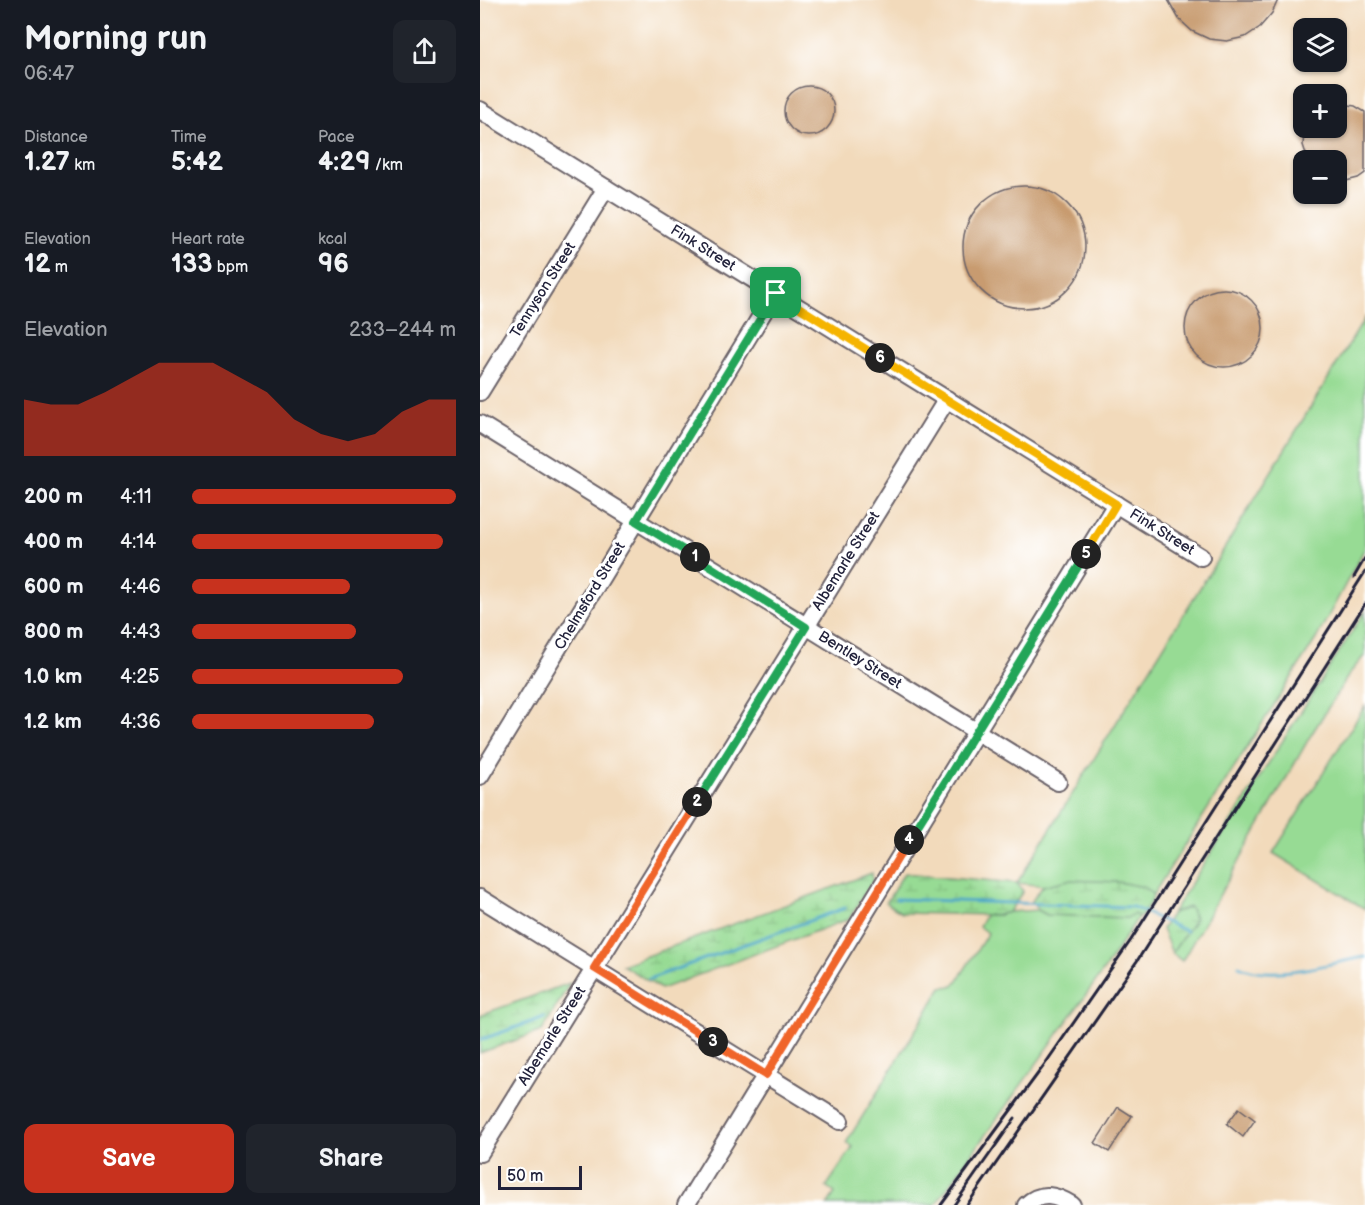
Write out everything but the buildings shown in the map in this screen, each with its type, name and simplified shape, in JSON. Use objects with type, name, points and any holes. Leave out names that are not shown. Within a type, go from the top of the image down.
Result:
[{"type":"street","name":"Fink Street","points":[[480,110],[1201,556]]},
{"type":"street","name":"Tennyson Street","points":[[480,392],[606,188]]},
{"type":"street","name":"Chelmsford Street","points":[[480,776],[776,293]]},
{"type":"street","name":"Albemarle Street","points":[[480,1152],[947,399]]},
{"type":"street","name":"Bentley Street","points":[[480,424],[1058,782]]},
{"type":"street","points":[[686,1205],[1116,504]]},
{"type":"street","points":[[480,898],[840,1120]]},
{"type":"street","points":[[1026,1205],[1035,1198],[1043,1200],[1057,1197],[1072,1205]]},
{"type":"green space","points":[[1365,318],[1365,548],[1316,639],[1151,898],[1017,883],[1224,549]]},
{"type":"green space","points":[[1365,611],[1365,655],[1350,673],[1311,735],[1182,961],[1172,953],[1195,919],[1190,907],[1172,913]]},
{"type":"green space","points":[[1365,706],[1365,909],[1273,853]]},
{"type":"green space","points":[[872,873],[873,881],[849,919],[661,989],[622,965]]},
{"type":"green space","points":[[904,873],[1017,883],[1023,891],[1009,912],[998,915],[902,913],[886,903]]},
{"type":"green space","points":[[1068,880],[1118,882],[1144,887],[1153,895],[1152,900],[1141,917],[1133,914],[1127,918],[1047,915],[1031,902],[1043,886]]},
{"type":"green space","points":[[1190,907],[1195,919],[1172,953],[1162,929],[1172,913]]},
{"type":"green space","points":[[1038,910],[1047,915],[1133,914],[1139,916],[1106,967],[935,1205],[827,1205],[835,1193],[826,1187],[853,1147],[846,1143],[942,987],[954,986],[988,933],[979,927],[986,914],[998,915]]},
{"type":"green space","points":[[570,983],[542,1031],[480,1053],[480,1015]]},
{"type":"waterway","points":[[896,899],[1133,907],[1186,931]]},
{"type":"waterway","points":[[649,979],[845,908]]},
{"type":"waterway","points":[[1239,966],[1252,970],[1284,972],[1365,957]]},
{"type":"waterway","points":[[480,1040],[545,1017]]},
{"type":"railway","points":[[1354,577],[1365,558]]},
{"type":"railway","points":[[941,1205],[1045,1064],[1131,940],[1365,572]]},
{"type":"railway","points":[[967,1205],[1137,961],[1365,604]]},
{"type":"railway","points":[[954,1205],[1015,1118]]},
{"type":"route","points":[[776,293],[1116,504],[766,1075],[594,968],[806,627],[636,521],[776,293]]}]
